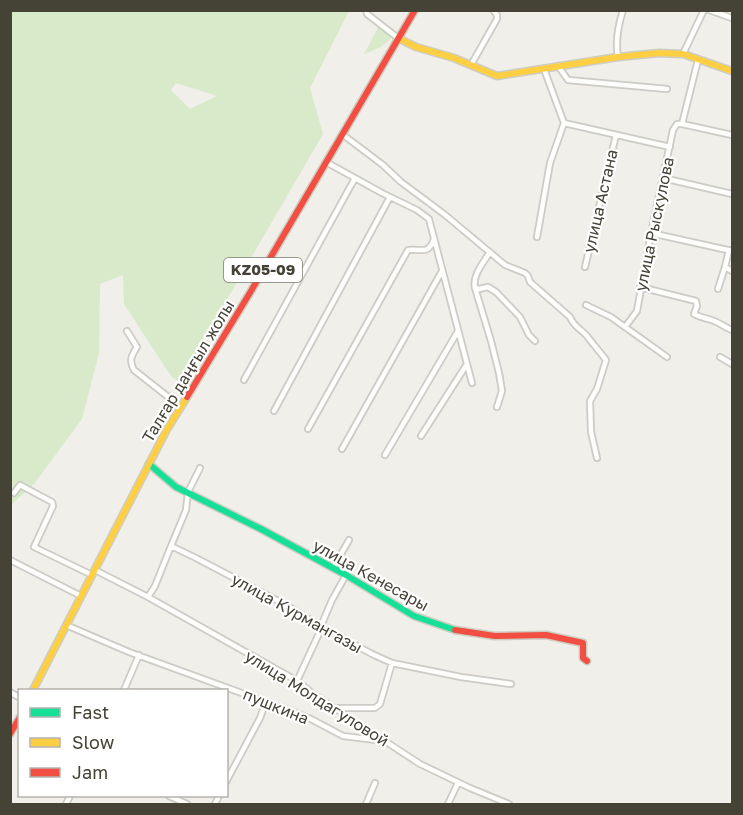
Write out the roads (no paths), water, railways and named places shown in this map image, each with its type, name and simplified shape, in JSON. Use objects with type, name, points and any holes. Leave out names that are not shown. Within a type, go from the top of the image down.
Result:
[{"type":"street","points":[[366,10],[367,14],[410,45],[449,56],[497,76],[618,57],[659,53],[683,54],[732,71]]},
{"type":"street","name":"Талғар даңғыл жолы","points":[[34,689],[166,431],[251,291],[415,10]]},
{"type":"street","points":[[471,65],[497,19],[493,10]]},
{"type":"street","points":[[618,57],[616,46],[623,10]]},
{"type":"street","points":[[683,54],[704,10]]},
{"type":"street","points":[[709,10],[732,18]]},
{"type":"street","name":"улица Рыскулова","points":[[625,327],[637,311],[673,130],[677,124],[682,124],[698,60]]},
{"type":"street","points":[[558,66],[568,80],[667,90]]},
{"type":"street","points":[[537,237],[550,163],[564,123],[544,69]]},
{"type":"street","points":[[564,123],[670,147]]},
{"type":"street","points":[[682,124],[732,135]]},
{"type":"street","points":[[344,132],[401,182],[451,219],[505,265],[525,273],[531,282],[570,317],[577,328],[586,334],[606,360],[590,401],[591,432],[597,458]]},
{"type":"street","name":"улица Астана","points":[[585,267],[616,135]]},
{"type":"street","points":[[326,162],[417,210],[429,219],[472,383]]},
{"type":"street","points":[[244,380],[355,178]]},
{"type":"street","points":[[663,178],[732,194]]},
{"type":"street","points":[[274,411],[390,197]]},
{"type":"street","points":[[651,233],[731,251],[718,289]]},
{"type":"street","points":[[308,429],[408,250],[426,250],[430,248],[434,239]]},
{"type":"street","points":[[490,252],[473,284],[491,340],[502,391],[497,407]]},
{"type":"street","points":[[726,267],[732,271]]},
{"type":"street","points":[[342,449],[442,271]]},
{"type":"street","points":[[475,288],[488,287],[496,292],[520,317],[529,335],[535,341]]},
{"type":"street","points":[[640,287],[696,301],[694,314],[700,318],[713,320],[732,330]]},
{"type":"street","points":[[586,305],[611,317],[667,357]]},
{"type":"street","points":[[127,331],[137,347],[131,357],[134,370],[181,406]]},
{"type":"street","points":[[385,454],[458,331]]},
{"type":"street","points":[[720,357],[732,364]]},
{"type":"street","points":[[421,436],[467,364]]},
{"type":"street","name":"улица Кенесары","points":[[149,464],[176,487],[346,575],[414,616],[459,631],[495,636],[546,635],[564,638],[583,643],[584,658],[587,661]]},
{"type":"street","points":[[148,597],[155,586],[186,510],[188,492],[200,468]]},
{"type":"street","name":"улица Молдагуловой","points":[[14,493],[20,485],[52,502],[53,506],[34,547],[148,597],[297,681],[420,764],[509,804]]},
{"type":"street","points":[[333,568],[349,540]]},
{"type":"street","name":"улица Курмангазы","points":[[171,546],[392,663],[511,684]]},
{"type":"street","points":[[10,560],[81,596]]},
{"type":"street","points":[[297,681],[332,600],[346,575]]},
{"type":"street","name":"пушкина","points":[[66,625],[139,655],[311,719],[343,736],[386,741]]},
{"type":"street","points":[[124,689],[139,655]]},
{"type":"street","points":[[336,708],[375,708],[380,704],[392,663]]},
{"type":"street","points":[[228,778],[266,702]]},
{"type":"street","points":[[10,734],[18,721]]},
{"type":"street","points":[[366,804],[375,783]]},
{"type":"street","points":[[448,804],[458,783]]},
{"type":"street","points":[[173,797],[187,804]]}]
